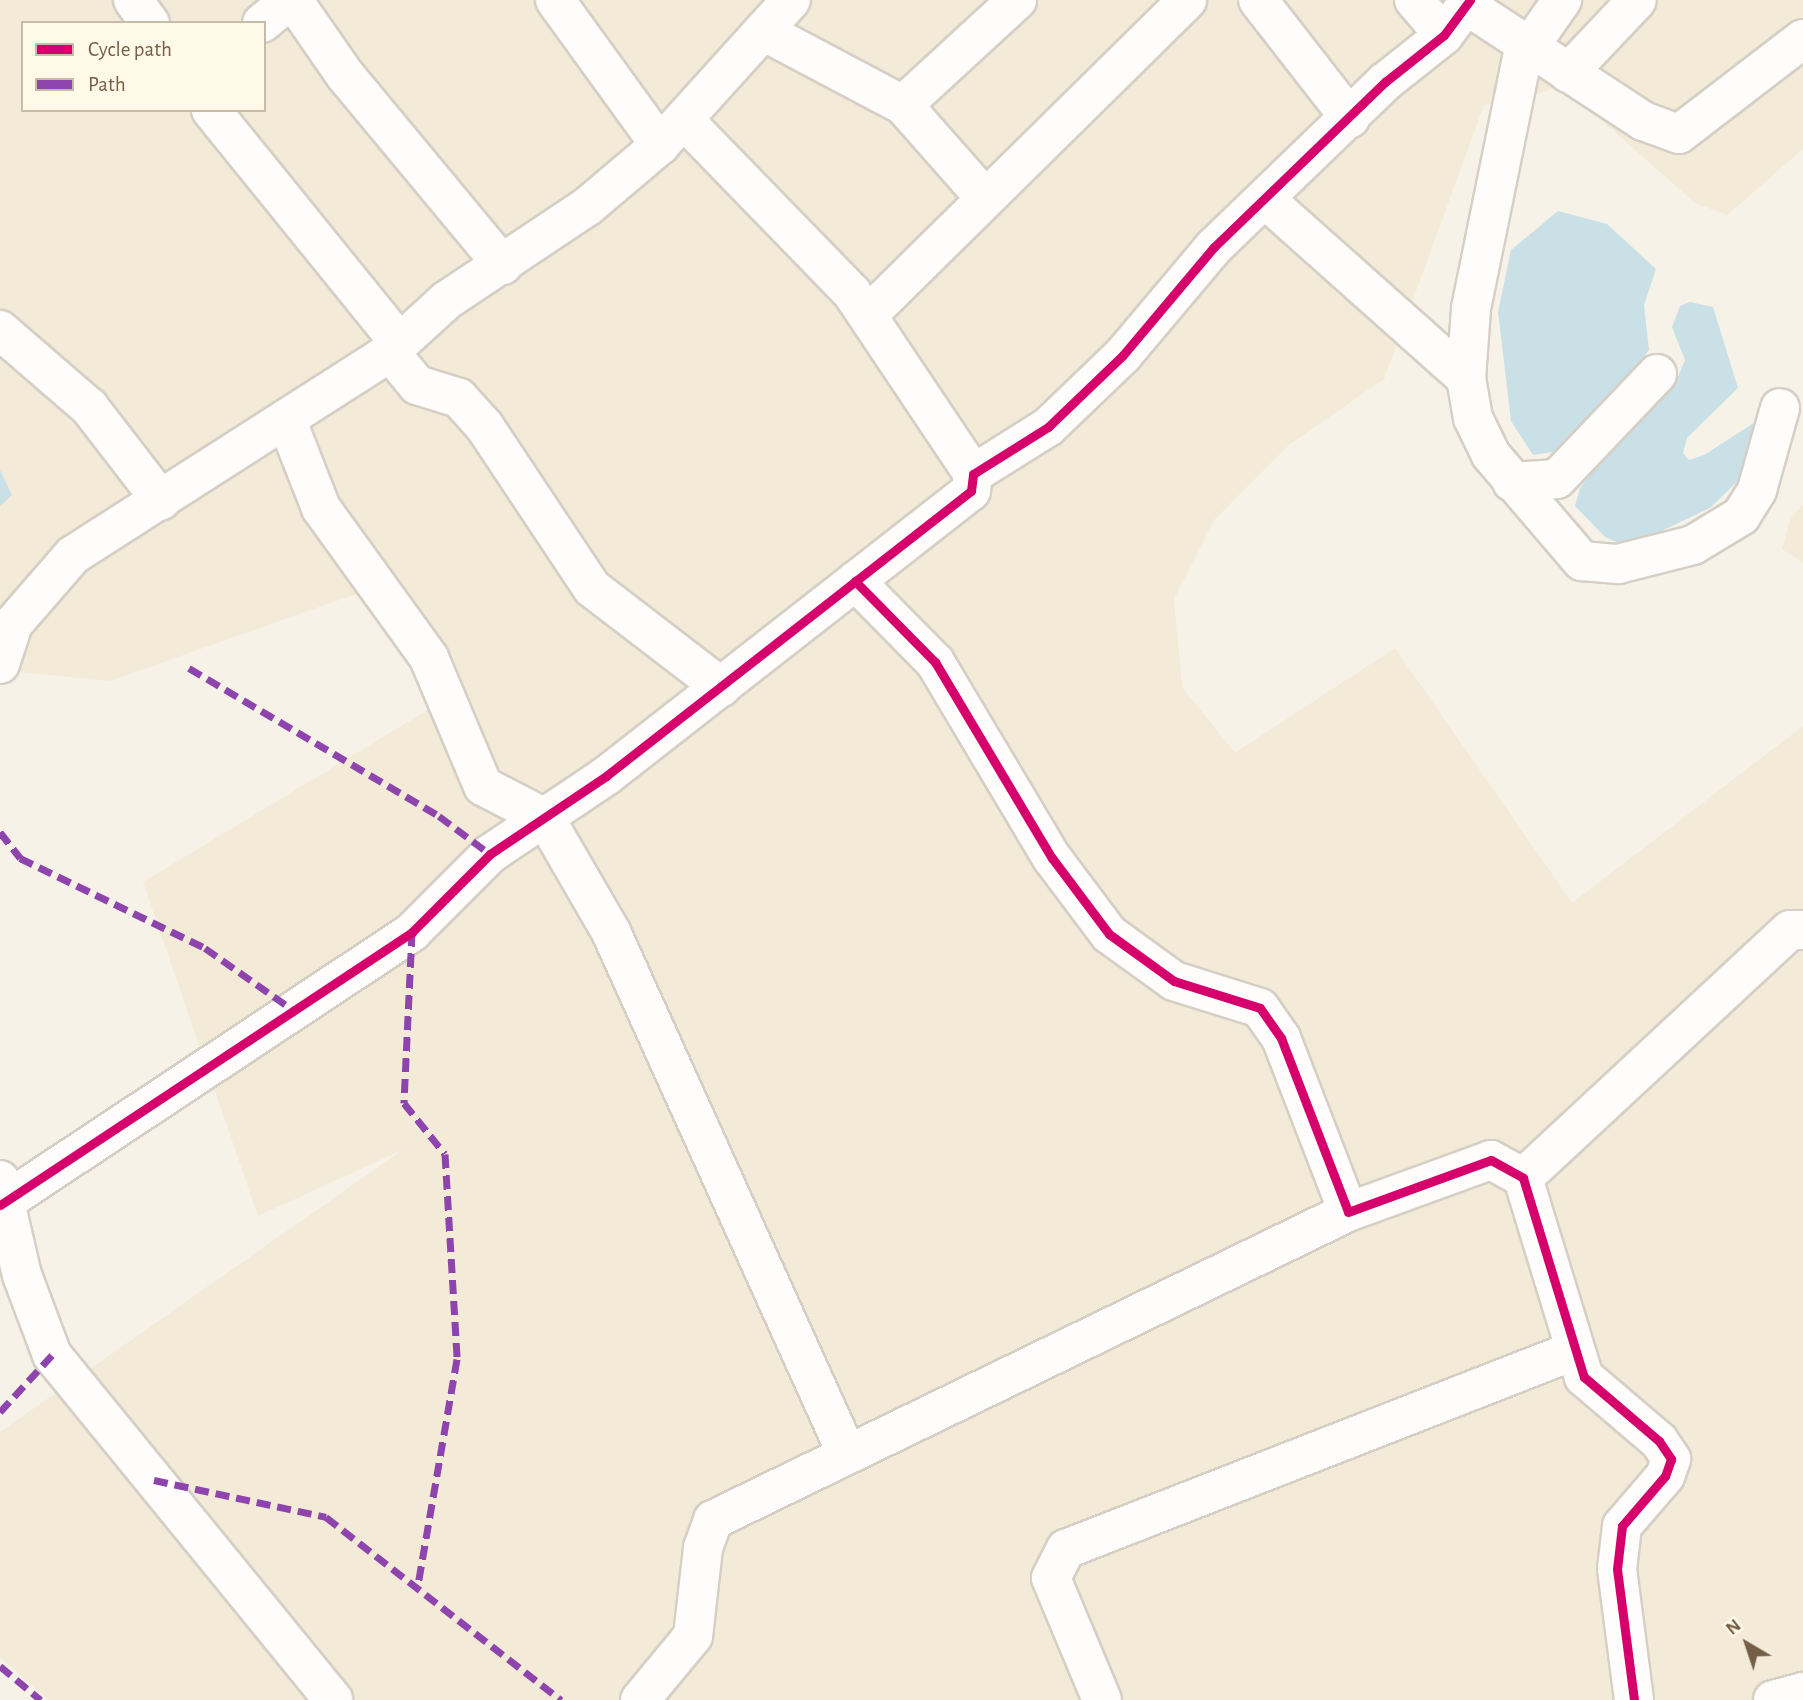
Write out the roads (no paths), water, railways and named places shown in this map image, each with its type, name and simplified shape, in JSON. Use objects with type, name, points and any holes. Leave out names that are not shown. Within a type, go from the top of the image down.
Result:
[{"type":"street","points":[[132,0],[148,21]]},
{"type":"street","points":[[265,21],[292,0],[345,75],[503,265]]},
{"type":"street","points":[[333,1700],[52,1355],[22,1275],[3,1195],[367,965],[412,932],[490,854],[545,818],[720,687],[971,491],[973,474],[868,315],[749,180],[672,132],[555,0]]},
{"type":"street","points":[[0,664],[13,624],[73,555],[286,419],[393,346],[503,265],[672,132],[791,0]]},
{"type":"street","points":[[903,104],[1017,0]]},
{"type":"street","points":[[868,315],[1187,0]]},
{"type":"street","points":[[1258,0],[1350,118]]},
{"type":"street","points":[[1414,0],[1444,35]]},
{"type":"street","points":[[1562,0],[1526,48],[1471,309],[1466,379],[1473,418],[1512,482],[1582,561],[1618,564],[1693,545],[1741,516],[1757,490],[1780,408]]},
{"type":"street","points":[[1568,73],[1637,0]]},
{"type":"street","points":[[973,474],[1048,427],[1123,355],[1214,247],[1350,118],[1444,35],[1468,2],[1526,48],[1643,121],[1679,134],[1803,39]]},
{"type":"street","points":[[763,31],[903,104],[985,198]]},
{"type":"street","points":[[213,112],[393,346],[417,385],[459,398],[485,428],[592,588],[720,687]]},
{"type":"street","points":[[1265,199],[1466,379]]},
{"type":"street","points":[[0,330],[89,407],[161,500]]},
{"type":"street","points":[[1512,482],[1557,479],[1657,374]]},
{"type":"street","points":[[286,419],[321,508],[429,658],[482,786],[545,818],[611,932],[846,1452]]},
{"type":"street","points":[[855,581],[935,663],[1052,858],[1109,934],[1174,981],[1260,1008],[1282,1038],[1348,1212]]},
{"type":"street","points":[[1523,1178],[1790,930],[1803,930]]},
{"type":"street","points":[[640,1700],[693,1636],[703,1548],[713,1520],[846,1452],[1348,1212],[1491,1160],[1523,1178],[1573,1351],[1584,1377],[1659,1441],[1671,1460],[1665,1476],[1622,1526],[1617,1569],[1634,1700]]},
{"type":"street","points":[[1102,1700],[1051,1578],[1066,1549],[1573,1351]]},
{"type":"street","points":[[1773,1700],[1803,1692]]},
{"type":"water","points":[[1558,211],[1607,224],[1656,269],[1644,305],[1649,350],[1593,422],[1559,451],[1533,455],[1511,421],[1498,312],[1511,250]]},
{"type":"water","points":[[1690,302],[1713,307],[1738,388],[1687,438],[1683,453],[1689,460],[1704,455],[1760,419],[1737,482],[1710,508],[1628,547],[1605,537],[1575,506],[1580,488],[1632,424],[1674,386],[1685,360],[1672,327],[1680,306]]},
{"type":"water","points":[[0,470],[12,495],[0,506]]}]
